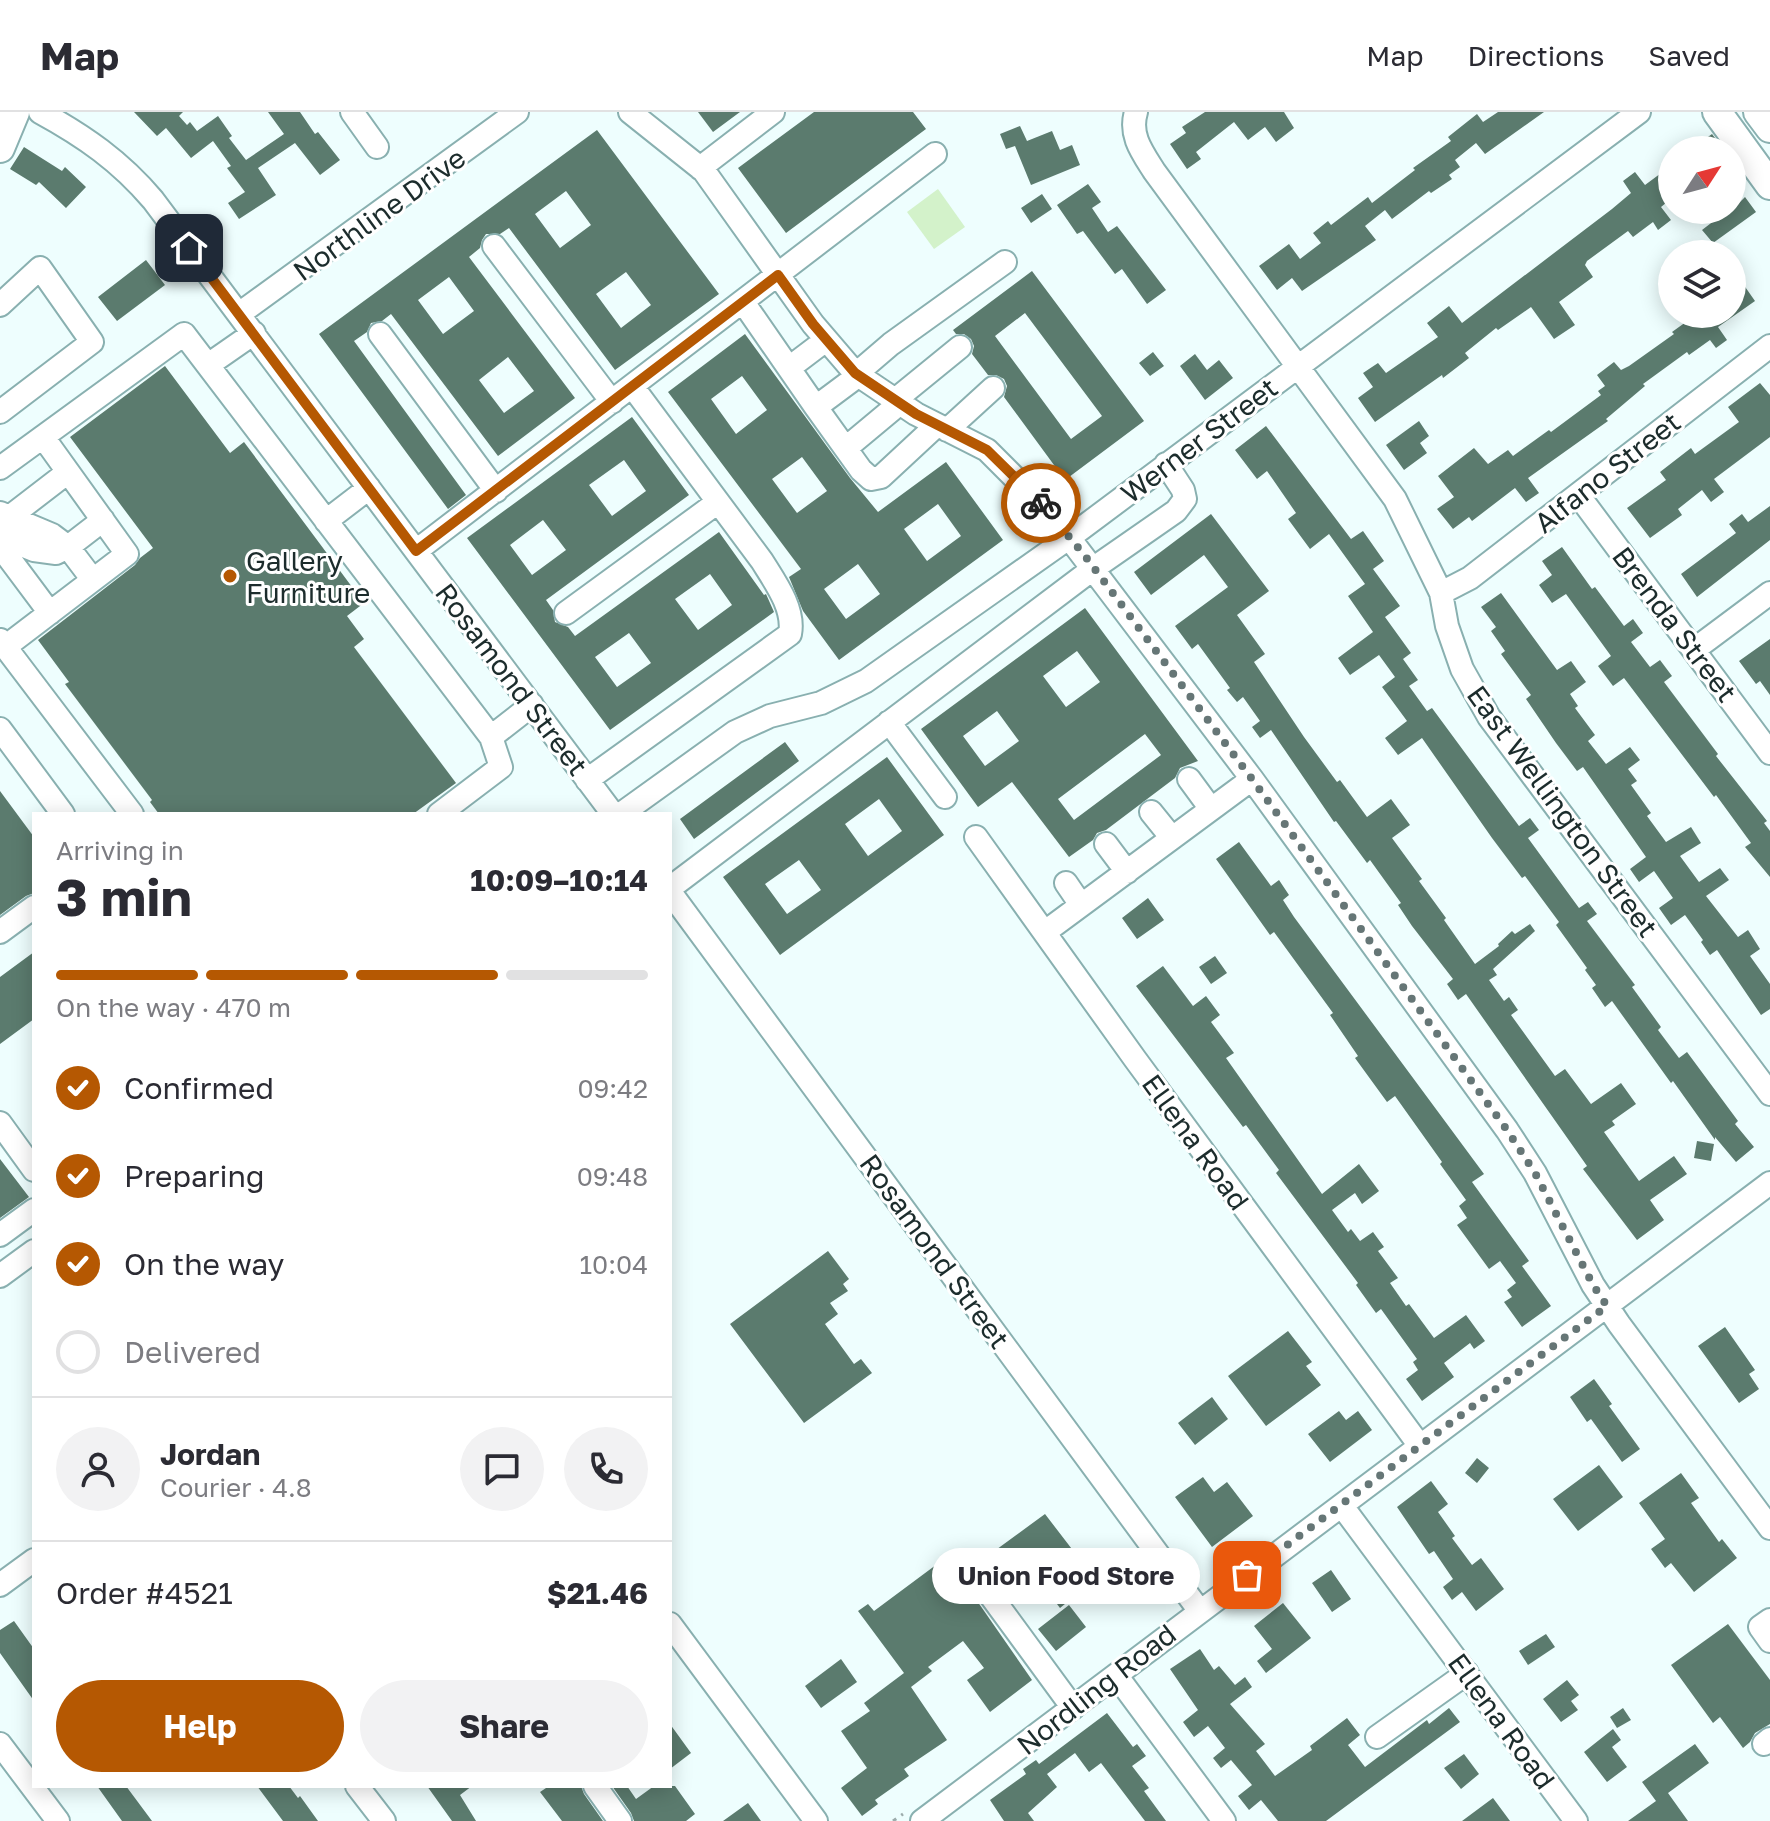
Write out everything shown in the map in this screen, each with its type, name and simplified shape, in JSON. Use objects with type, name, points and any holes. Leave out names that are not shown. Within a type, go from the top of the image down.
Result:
[{"type":"main road","points":[[0,148],[15,112]]},
{"type":"main road","points":[[1717,112],[1770,185]]},
{"type":"main road","points":[[1758,112],[1770,128]]},
{"type":"street","name":"Rosamond Street","points":[[40,112],[101,149],[137,181],[611,812]]},
{"type":"street","points":[[352,112],[377,147]]},
{"type":"street","name":"Northline Drive","points":[[239,314],[517,112]]},
{"type":"street","points":[[630,112],[700,168],[826,340],[857,374],[942,427],[987,450],[1070,537],[1252,779],[1507,1130],[1535,1173],[1593,1285],[1770,1528]]},
{"type":"street","points":[[700,168],[773,112]]},
{"type":"street","name":"East Wellington Street","points":[[1136,112],[1133,123],[1137,145],[1395,499],[1441,593],[1447,626],[1462,669],[1489,717],[1770,1094]]},
{"type":"street","name":"Werner Street","points":[[624,812],[735,732],[770,716],[821,703],[866,681],[1070,537],[1639,112]]},
{"type":"street","points":[[416,551],[935,154]]},
{"type":"street","points":[[494,246],[612,402]]},
{"type":"street","points":[[816,407],[891,344],[1005,262]]},
{"type":"street","points":[[0,305],[40,268],[92,342],[0,412]]},
{"type":"street","points":[[743,302],[871,479],[881,477],[993,388]]},
{"type":"street","points":[[208,365],[254,333]]},
{"type":"street","points":[[0,468],[184,334],[491,737],[501,767],[442,812]]},
{"type":"street","points":[[380,334],[496,491]]},
{"type":"street","points":[[789,368],[826,340]]},
{"type":"street","name":"Alfano Street","points":[[1441,593],[1470,578],[1770,346]]},
{"type":"street","points":[[846,448],[960,347]]},
{"type":"street","points":[[587,780],[790,634],[792,623],[781,592],[762,561],[632,386]]},
{"type":"street","points":[[43,437],[127,554],[50,613],[3,644],[130,812]]},
{"type":"street","points":[[672,888],[1094,568],[1183,505],[1183,490],[1166,464]]},
{"type":"street","points":[[3,522],[68,472]]},
{"type":"street","points":[[326,521],[369,488]]},
{"type":"street","name":"Brenda Street","points":[[1579,496],[1770,753]]},
{"type":"street","points":[[566,613],[718,502]]},
{"type":"street","points":[[68,547],[103,520]]},
{"type":"street","points":[[3,522],[52,535],[68,547],[93,580]]},
{"type":"street","points":[[0,546],[50,613]]},
{"type":"street","points":[[1695,649],[1770,593]]},
{"type":"street","points":[[491,737],[532,705]]},
{"type":"street","points":[[889,722],[945,797]]},
{"type":"street","points":[[0,729],[62,812]]},
{"type":"street","points":[[1189,779],[1211,809]]},
{"type":"street","points":[[1045,932],[1252,779]]},
{"type":"street","points":[[1151,812],[1172,838]]},
{"type":"street","name":"Ellena Road","points":[[976,837],[1420,1446]]},
{"type":"street","points":[[1106,844],[1127,872]]},
{"type":"street","points":[[1066,883],[1081,905]]},
{"type":"street","name":"Rosamond Street","points":[[672,893],[1199,1610]]},
{"type":"street","points":[[0,932],[32,908]]},
{"type":"street","points":[[0,1123],[32,1167]]},
{"type":"street","name":"Nordling Road","points":[[922,1821],[947,1814],[1073,1708],[1199,1610],[1770,1183]]},
{"type":"street","points":[[0,1235],[32,1211]]},
{"type":"street","points":[[1,1274],[32,1252]]},
{"type":"street","name":"Ellena Road","points":[[1342,1506],[1576,1821]]},
{"type":"street","points":[[0,1585],[32,1561]]},
{"type":"street","points":[[977,1577],[1073,1708]]},
{"type":"street","points":[[1770,1620],[1760,1627],[1770,1641]]},
{"type":"street","points":[[672,1627],[816,1821]]},
{"type":"street","points":[[1377,1737],[1467,1673]]},
{"type":"street","points":[[1116,1675],[1224,1821]]},
{"type":"street","points":[[0,1744],[32,1786]]},
{"type":"street","points":[[33,1788],[58,1821]]},
{"type":"street","points":[[359,1788],[384,1821]]},
{"type":"street","points":[[596,1788],[620,1821]]},
{"type":"green space","points":[[938,189],[965,227],[934,249],[907,212]]},
{"type":"building","points":[[134,112],[183,112],[179,116],[187,125],[190,122],[197,131],[218,116],[232,136],[229,138],[246,160],[284,134],[268,112],[300,112],[315,134],[318,132],[340,160],[320,175],[295,143],[258,168],[276,195],[239,219],[228,203],[245,192],[227,168],[231,166],[213,141],[191,158],[166,128],[157,136]]},
{"type":"building","points":[[698,112],[740,112],[713,132]]},
{"type":"building","points":[[814,112],[913,112],[926,129],[786,233],[738,168]]},
{"type":"building","points":[[1205,112],[1284,112],[1294,128],[1276,142],[1265,127],[1248,140],[1234,122],[1196,152],[1201,159],[1187,169],[1170,144],[1186,133],[1182,127]]},
{"type":"building","points":[[1498,112],[1544,112],[1485,154],[1476,143],[1455,160],[1460,167],[1449,175],[1452,179],[1431,193],[1429,191],[1392,219],[1385,210],[1365,226],[1376,240],[1302,291],[1292,278],[1277,290],[1259,266],[1289,244],[1300,259],[1321,243],[1313,233],[1328,221],[1331,225],[1368,197],[1372,203],[1451,141],[1448,137],[1477,114],[1483,122]]},
{"type":"building","points":[[1020,126],[1027,141],[1052,131],[1060,150],[1072,145],[1080,165],[1031,185],[1015,146],[1006,149],[1000,134]]},
{"type":"building","points":[[597,130],[719,294],[615,370],[509,228],[500,234],[486,234],[480,248],[469,257],[575,398],[498,456],[391,314],[382,321],[371,323],[367,332],[354,341],[466,495],[448,509],[319,334]],"holes":[[[566,191],[591,225],[560,248],[535,214]],[[626,272],[651,305],[621,328],[596,294]],[[449,277],[474,311],[443,334],[418,300]],[[508,357],[534,391],[504,413],[479,380]]]},
{"type":"building","points":[[24,147],[62,171],[65,167],[86,187],[66,208],[39,182],[36,185],[10,169]]},
{"type":"building","points":[[1635,172],[1645,185],[1658,175],[1658,224],[1666,224],[1658,230],[1653,222],[1633,237],[1628,231],[1587,261],[1585,265],[1593,277],[1559,302],[1575,325],[1554,339],[1531,307],[1498,330],[1496,328],[1465,353],[1469,358],[1443,378],[1442,375],[1375,422],[1358,398],[1373,387],[1363,373],[1378,363],[1386,373],[1438,337],[1427,323],[1449,306],[1462,323],[1631,193],[1623,181]]},
{"type":"building","points":[[1088,184],[1101,202],[1092,208],[1108,232],[1117,226],[1166,290],[1147,304],[1122,269],[1115,274],[1083,231],[1077,234],[1057,205]]},
{"type":"building","points":[[1042,194],[1052,209],[1031,223],[1021,208]]},
{"type":"building","points":[[1746,198],[1756,212],[1746,219]]},
{"type":"building","points":[[1710,224],[1739,224],[1717,240],[1710,240],[1702,230]]},
{"type":"building","points":[[146,260],[165,285],[117,321],[98,297]]},
{"type":"building","points":[[1032,271],[1144,421],[1065,480],[1004,397],[1007,386],[1004,379],[988,375],[972,354],[974,346],[971,339],[953,330]],"holes":[[[1025,313],[1102,416],[1071,439],[995,336]]]},
{"type":"building","points":[[1746,288],[1755,301],[1746,307]]},
{"type":"building","points":[[1678,328],[1719,328],[1727,340],[1716,348],[1710,340],[1689,355],[1687,352],[1643,384],[1645,386],[1606,419],[1608,421],[1528,478],[1539,493],[1526,502],[1515,488],[1472,521],[1469,517],[1453,529],[1437,509],[1454,497],[1438,476],[1474,448],[1488,464],[1508,450],[1513,456],[1601,395],[1598,391],[1605,386],[1597,375],[1614,362],[1621,370],[1629,366],[1674,334],[1672,332]]},
{"type":"building","points":[[745,334],[878,512],[946,462],[1003,540],[839,660],[803,611],[789,577],[801,569],[668,392]],"holes":[[[742,376],[767,410],[736,434],[711,399]],[[802,457],[827,491],[797,513],[772,479]],[[938,504],[961,536],[927,561],[904,529]],[[858,564],[880,594],[846,619],[824,589]]]},
{"type":"building","points":[[1153,352],[1164,366],[1150,376],[1139,363]]},
{"type":"building","points":[[1195,354],[1207,370],[1219,360],[1233,378],[1205,400],[1180,366]]},
{"type":"building","name":"Gallery Furniture","points":[[165,366],[230,453],[244,442],[364,603],[347,616],[364,639],[354,647],[456,783],[416,812],[158,812],[150,802],[152,800],[65,684],[69,682],[38,640],[153,548],[70,437]]},
{"type":"building","points":[[1760,383],[1770,395],[1770,437],[1714,479],[1724,492],[1711,502],[1702,490],[1678,509],[1682,515],[1650,538],[1627,508],[1666,480],[1660,472],[1691,448],[1695,454],[1739,422],[1728,407]]},
{"type":"building","points":[[632,417],[689,495],[546,600],[553,610],[555,622],[568,627],[575,636],[719,532],[766,594],[774,612],[610,730],[467,538]],"holes":[[[624,460],[646,491],[612,516],[589,485]],[[543,520],[566,550],[532,575],[510,545]],[[710,574],[732,605],[698,630],[675,599]],[[629,633],[651,663],[617,687],[595,657]]]},
{"type":"building","points":[[1419,421],[1429,436],[1420,443],[1427,453],[1404,470],[1386,445]]},
{"type":"building","points":[[1266,426],[1351,539],[1363,531],[1384,561],[1373,569],[1400,606],[1385,617],[1411,653],[1403,659],[1418,680],[1409,686],[1427,711],[1432,708],[1519,826],[1530,818],[1539,830],[1528,838],[1579,908],[1588,902],[1597,914],[1587,921],[1635,985],[1632,987],[1661,1027],[1658,1030],[1679,1058],[1687,1052],[1754,1147],[1736,1162],[1715,1137],[1715,1140],[1673,1081],[1671,1083],[1612,1001],[1605,1007],[1592,988],[1596,985],[1585,970],[1587,968],[1556,925],[1559,922],[1492,838],[1422,738],[1398,755],[1385,738],[1407,721],[1382,687],[1395,677],[1379,655],[1350,675],[1338,658],[1373,632],[1348,596],[1365,584],[1329,534],[1310,549],[1288,519],[1296,513],[1267,471],[1257,479],[1235,450]]},
{"type":"building","points":[[1770,506],[1770,540],[1697,597],[1681,574],[1736,533],[1729,524],[1742,514],[1748,522]]},
{"type":"building","points":[[1211,514],[1269,591],[1237,615],[1265,654],[1254,662],[1304,737],[1367,817],[1391,799],[1410,825],[1392,838],[1422,879],[1419,881],[1475,964],[1499,946],[1512,931],[1515,934],[1530,924],[1535,931],[1493,969],[1497,975],[1489,980],[1504,1001],[1509,997],[1518,1010],[1511,1015],[1555,1076],[1565,1069],[1591,1104],[1621,1083],[1636,1104],[1612,1121],[1615,1125],[1604,1132],[1639,1181],[1674,1156],[1687,1174],[1650,1200],[1664,1220],[1637,1240],[1583,1169],[1587,1166],[1466,994],[1458,1000],[1447,984],[1453,979],[1412,926],[1398,905],[1401,903],[1370,860],[1367,863],[1334,822],[1271,730],[1260,738],[1252,727],[1260,721],[1243,697],[1237,702],[1198,644],[1192,649],[1175,626],[1228,587],[1204,555],[1151,595],[1134,572]]},
{"type":"building","points":[[1562,547],[1624,626],[1633,619],[1643,633],[1631,642],[1650,667],[1660,660],[1672,676],[1664,682],[1767,821],[1764,823],[1770,831],[1770,877],[1745,847],[1751,843],[1716,795],[1714,797],[1624,678],[1613,686],[1598,666],[1611,656],[1566,594],[1552,603],[1539,585],[1552,575],[1542,561]]},
{"type":"building","points":[[1501,593],[1557,670],[1571,661],[1586,682],[1570,694],[1578,706],[1575,708],[1595,735],[1588,741],[1606,764],[1630,747],[1640,760],[1628,769],[1637,781],[1631,785],[1651,813],[1647,816],[1666,842],[1691,827],[1701,843],[1680,856],[1699,882],[1720,868],[1729,880],[1706,896],[1738,937],[1748,930],[1760,949],[1750,956],[1770,984],[1770,1009],[1761,1015],[1717,950],[1710,955],[1685,915],[1671,925],[1659,908],[1673,898],[1654,871],[1639,882],[1630,869],[1646,857],[1583,767],[1577,771],[1556,743],[1526,699],[1531,695],[1501,654],[1505,651],[1491,631],[1496,627],[1481,607]]},
{"type":"building","points":[[1085,608],[1198,761],[1180,768],[1175,778],[1106,830],[1097,833],[1093,840],[1069,857],[1012,782],[978,807],[921,729]],"holes":[[[1077,651],[1100,682],[1066,707],[1043,676]],[[997,711],[1019,741],[985,766],[963,736]],[[1145,734],[1161,755],[1074,820],[1058,799]]]},
{"type":"building","points":[[1770,639],[1770,695],[1760,681],[1756,684],[1739,661]]},
{"type":"building","points":[[785,742],[799,761],[694,839],[680,819]]},
{"type":"building","points":[[887,757],[944,835],[780,955],[723,877]],"holes":[[[879,799],[902,831],[868,856],[845,824]],[[799,860],[821,890],[787,914],[765,884]]]},
{"type":"building","points":[[0,791],[32,834],[32,894],[0,915]]},
{"type":"building","points":[[1239,842],[1271,886],[1279,880],[1289,895],[1283,900],[1294,917],[1484,1174],[1472,1182],[1529,1261],[1522,1266],[1551,1306],[1522,1327],[1504,1302],[1512,1297],[1507,1290],[1516,1283],[1500,1261],[1489,1269],[1457,1225],[1467,1218],[1459,1206],[1466,1200],[1440,1164],[1442,1162],[1395,1096],[1387,1102],[1355,1058],[1358,1056],[1330,1015],[1333,1013],[1274,932],[1270,935],[1216,859]]},
{"type":"building","points":[[1148,898],[1164,920],[1137,939],[1122,918]]},
{"type":"building","points":[[32,953],[32,1020],[0,1044],[0,977]]},
{"type":"building","points":[[1215,956],[1227,973],[1211,984],[1199,967]]},
{"type":"building","points":[[1163,966],[1193,1006],[1206,996],[1220,1015],[1211,1022],[1234,1053],[1226,1058],[1322,1194],[1359,1164],[1379,1191],[1362,1204],[1355,1193],[1332,1210],[1348,1232],[1351,1229],[1360,1241],[1373,1232],[1384,1247],[1378,1251],[1398,1278],[1390,1283],[1406,1306],[1409,1304],[1434,1338],[1466,1315],[1485,1341],[1474,1349],[1470,1343],[1444,1363],[1454,1377],[1422,1401],[1406,1379],[1418,1370],[1413,1362],[1417,1359],[1381,1309],[1376,1313],[1356,1285],[1358,1283],[1276,1173],[1279,1170],[1246,1125],[1243,1127],[1136,986]]},
{"type":"building","points":[[1697,1141],[1714,1144],[1711,1161],[1694,1158]]},
{"type":"building","points":[[0,1159],[29,1197],[0,1218]]},
{"type":"building","points":[[828,1251],[849,1279],[843,1284],[848,1291],[830,1303],[838,1314],[825,1324],[854,1364],[861,1359],[872,1373],[804,1423],[730,1324]]},
{"type":"building","points":[[1725,1327],[1755,1370],[1749,1374],[1759,1389],[1739,1403],[1698,1346]]},
{"type":"building","points":[[1288,1331],[1312,1362],[1306,1366],[1321,1385],[1266,1426],[1228,1376]]},
{"type":"building","points":[[1594,1379],[1640,1449],[1622,1462],[1591,1419],[1587,1422],[1570,1397]]},
{"type":"building","points":[[1212,1397],[1228,1419],[1195,1445],[1178,1423]]},
{"type":"building","points":[[1339,1411],[1346,1420],[1358,1411],[1372,1430],[1330,1462],[1308,1434]]},
{"type":"building","points":[[1477,1458],[1489,1468],[1477,1483],[1465,1473]]},
{"type":"building","points":[[1599,1465],[1623,1497],[1578,1531],[1553,1499]]},
{"type":"building","points":[[1681,1473],[1699,1498],[1691,1503],[1719,1542],[1722,1539],[1737,1558],[1694,1592],[1671,1563],[1665,1568],[1651,1549],[1665,1539],[1639,1503]]},
{"type":"building","points":[[1203,1477],[1214,1492],[1227,1482],[1253,1516],[1212,1547],[1175,1497]]},
{"type":"building","points":[[1431,1481],[1448,1504],[1438,1512],[1455,1536],[1452,1538],[1472,1565],[1481,1558],[1504,1589],[1476,1611],[1462,1592],[1452,1600],[1443,1587],[1453,1579],[1434,1551],[1429,1554],[1397,1507]]},
{"type":"building","points":[[1045,1514],[1078,1557],[1063,1569],[1081,1591],[1060,1608],[1042,1584],[1014,1604],[988,1569],[978,1563]]},
{"type":"building","points":[[948,1556],[964,1574],[966,1585],[1032,1680],[990,1712],[967,1680],[984,1668],[963,1641],[928,1667],[932,1671],[911,1687],[947,1740],[904,1769],[909,1776],[875,1800],[878,1804],[862,1816],[841,1788],[867,1768],[841,1731],[870,1711],[864,1703],[904,1673],[858,1611],[868,1604],[874,1611]]},
{"type":"building","points":[[1331,1570],[1351,1599],[1332,1612],[1312,1583]]},
{"type":"building","points":[[1283,1603],[1311,1638],[1266,1673],[1257,1661],[1272,1649],[1254,1626]]},
{"type":"building","points":[[1069,1605],[1086,1627],[1056,1651],[1038,1629]]},
{"type":"building","points":[[14,1621],[32,1646],[32,1698],[0,1653],[0,1630]]},
{"type":"building","points":[[1728,1624],[1770,1680],[1770,1724],[1755,1733],[1743,1748],[1720,1717],[1713,1723],[1671,1665]]},
{"type":"building","points":[[1546,1634],[1555,1647],[1528,1665],[1519,1651]]},
{"type":"building","points":[[1200,1649],[1214,1670],[1219,1666],[1235,1685],[1245,1677],[1252,1687],[1230,1704],[1265,1744],[1256,1751],[1275,1776],[1312,1750],[1310,1746],[1347,1718],[1360,1735],[1348,1745],[1365,1767],[1427,1720],[1429,1724],[1449,1708],[1460,1722],[1326,1821],[1278,1821],[1261,1800],[1249,1810],[1238,1796],[1252,1785],[1231,1760],[1221,1768],[1213,1758],[1225,1748],[1208,1726],[1194,1737],[1183,1722],[1198,1710],[1170,1669]]},
{"type":"building","points":[[841,1659],[857,1682],[821,1708],[805,1686]]},
{"type":"building","points":[[1567,1680],[1579,1695],[1571,1701],[1578,1710],[1561,1722],[1543,1699]]},
{"type":"building","points":[[1623,1708],[1631,1720],[1617,1728],[1610,1717]]},
{"type":"building","points":[[1107,1713],[1133,1747],[1137,1744],[1146,1756],[1132,1766],[1149,1788],[1144,1791],[1166,1821],[1145,1821],[1101,1763],[1089,1772],[1075,1753],[1047,1774],[1057,1787],[1028,1813],[1034,1821],[1004,1821],[990,1800],[1026,1774],[1023,1769],[1036,1760],[1039,1764]]},
{"type":"building","points":[[672,1727],[691,1753],[672,1767]]},
{"type":"building","points":[[1613,1729],[1621,1740],[1612,1747],[1627,1767],[1607,1782],[1584,1752]]},
{"type":"building","points":[[1695,1744],[1709,1763],[1668,1793],[1688,1821],[1628,1821],[1656,1801],[1642,1782]]},
{"type":"building","points":[[1464,1754],[1479,1774],[1461,1789],[1444,1768]]},
{"type":"building","points":[[675,1786],[695,1814],[686,1821],[634,1821],[613,1788],[628,1788],[636,1799],[651,1788]]},
{"type":"building","points":[[98,1788],[127,1788],[152,1821],[122,1821]]},
{"type":"building","points":[[258,1788],[290,1788],[318,1821],[283,1821]]},
{"type":"building","points":[[428,1788],[469,1788],[460,1795],[476,1821],[452,1821]]},
{"type":"building","points":[[546,1788],[582,1788],[603,1821],[562,1821],[540,1792]]},
{"type":"building","points":[[1493,1798],[1510,1821],[1462,1821]]},
{"type":"building","points":[[748,1803],[761,1821],[723,1821]]},
{"type":"way so far","points":[[1041,503],[1085,556],[1252,779],[1507,1130],[1535,1173],[1607,1306],[1247,1575]]},
{"type":"place","name":"Gallery Furniture","points":[[230,576]]},
{"type":"place","name":"Union Food Store","points":[[1247,1575]]},
{"type":"route","points":[[189,248],[416,551],[778,275],[813,324],[855,373],[916,414],[987,450],[1041,503]]}]
